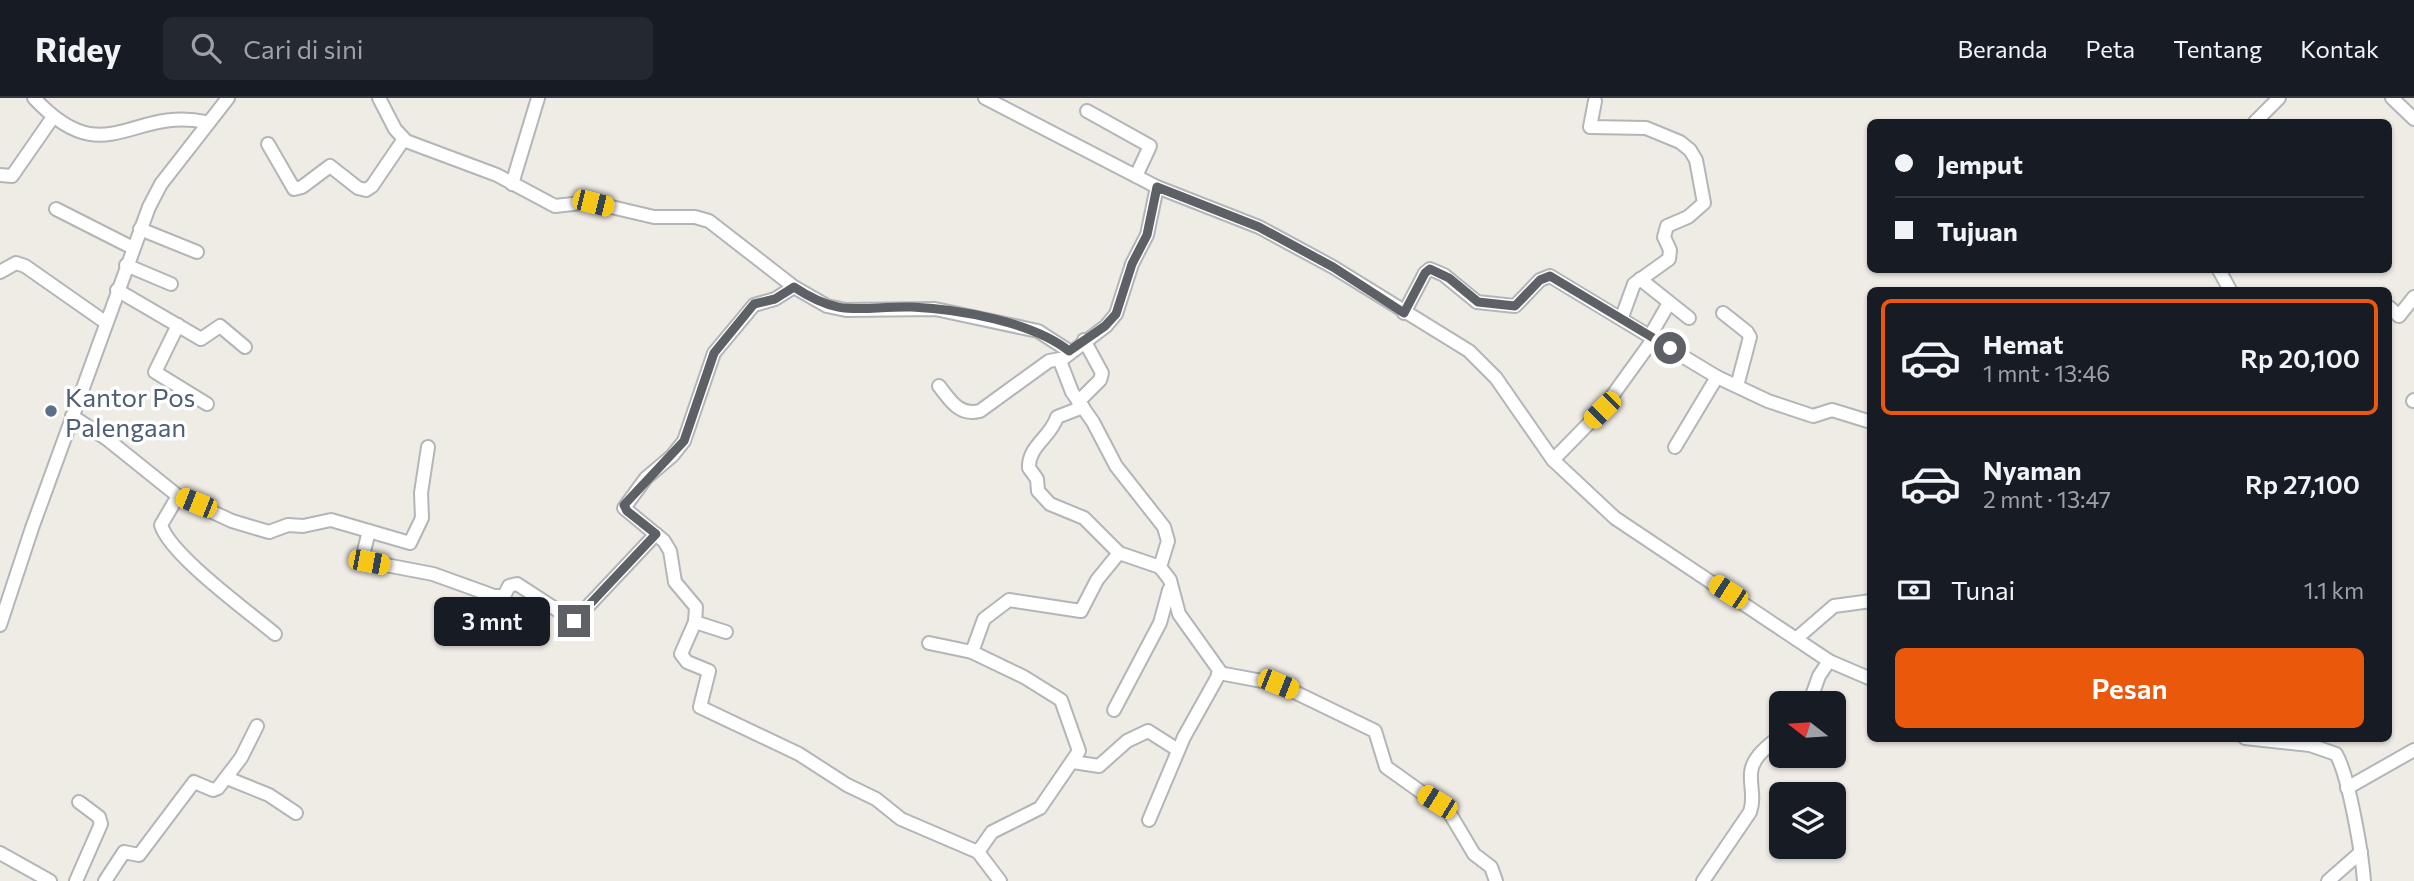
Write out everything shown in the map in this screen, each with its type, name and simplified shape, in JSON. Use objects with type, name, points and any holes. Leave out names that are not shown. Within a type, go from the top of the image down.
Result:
[{"type":"street","points":[[34,98],[72,131],[99,135],[177,119],[206,122]]},
{"type":"street","points":[[0,625],[6,583],[72,416],[141,229],[161,184],[206,122],[228,98]]},
{"type":"street","points":[[379,98],[404,139],[512,184],[555,206],[590,202],[654,216],[703,219],[794,287],[836,309],[928,308],[1001,321],[1047,335],[1065,355]]},
{"type":"street","points":[[512,184],[538,98]]},
{"type":"street","points":[[985,98],[1157,187],[1259,227],[1333,267],[1483,362],[1553,460],[1625,525],[1829,661],[1867,677]]},
{"type":"street","points":[[2258,119],[2279,98]]},
{"type":"street","points":[[2392,98],[2414,119]]},
{"type":"street","points":[[1595,101],[1590,127],[1633,126],[1653,130],[1686,146],[1696,160],[1704,205],[1688,217],[1667,226],[1664,237],[1670,250],[1669,259],[1640,279],[1632,288],[1622,317]]},
{"type":"street","points":[[1087,111],[1150,146],[1136,176]]},
{"type":"street","points":[[0,175],[12,176],[53,117]]},
{"type":"street","points":[[268,144],[294,189],[302,187],[330,166],[358,188],[366,190],[372,186],[404,139]]},
{"type":"street","points":[[939,386],[961,411],[980,411],[1049,361],[1065,355],[1105,326],[1116,314],[1132,264],[1147,235],[1157,187]]},
{"type":"street","points":[[56,209],[133,248]]},
{"type":"street","points":[[141,229],[197,252]]},
{"type":"street","points":[[0,272],[16,263],[25,267],[105,322]]},
{"type":"street","points":[[127,265],[171,284]]},
{"type":"street","points":[[1404,313],[1425,273],[1430,269],[1449,278],[1478,302],[1515,306],[1540,280],[1550,276],[1622,317],[1717,377],[1813,416],[1832,410],[1867,421]]},
{"type":"street","points":[[1640,279],[1689,318]]},
{"type":"street","points":[[794,287],[775,299],[754,304],[714,353],[684,441],[624,505],[627,511],[656,534],[670,551],[677,587],[696,607],[695,622],[681,654],[687,662],[709,671],[699,702],[703,709],[799,754],[847,785],[876,799],[901,819],[978,852],[1000,881]]},
{"type":"street","points":[[117,290],[203,340],[219,326],[246,347]]},
{"type":"street","points":[[2394,312],[2414,298]]},
{"type":"street","points":[[1553,460],[1602,410],[1652,337],[1670,303]]},
{"type":"street","points":[[2394,312],[2414,320]]},
{"type":"street","points":[[1723,313],[1750,337],[1737,386]]},
{"type":"street","points":[[178,325],[155,372],[207,404]]},
{"type":"street","points":[[1084,340],[1102,373],[1100,380],[1081,404],[1057,417],[1054,430],[1031,453],[1029,468],[1037,479],[1038,491],[1047,502],[1084,518],[1119,553],[1160,567],[1171,583],[1179,614],[1209,654],[1219,673]]},
{"type":"street","points":[[1065,355],[1060,366],[1116,466],[1164,527],[1168,541],[1160,567]]},
{"type":"street","points":[[1675,447],[1717,377]]},
{"type":"street","points":[[72,416],[107,439],[178,496],[264,531],[325,520],[411,542],[422,518],[421,493],[428,446]]},
{"type":"street","points":[[178,496],[161,525],[167,537],[203,573],[275,634]]},
{"type":"street","points":[[369,531],[363,555],[365,561],[433,574],[499,597],[506,593],[509,586],[517,583],[574,621],[656,534]]},
{"type":"street","points":[[972,652],[985,620],[1009,600],[1082,611],[1097,580],[1119,553]]},
{"type":"street","points":[[1114,710],[1160,623],[1171,583]]},
{"type":"street","points":[[1797,638],[1834,607],[1867,602]]},
{"type":"street","points":[[695,622],[726,632]]},
{"type":"street","points":[[929,643],[972,652],[1024,677],[1061,700],[1078,747],[1073,762],[1036,812],[992,832],[978,852]]},
{"type":"street","points":[[1814,691],[1829,661]]},
{"type":"street","points":[[1149,820],[1178,750],[1219,673]]},
{"type":"street","points":[[1219,673],[1278,684],[1375,731],[1386,767],[1449,812],[1475,854],[1492,867],[1496,881]]},
{"type":"street","points":[[105,881],[124,852],[139,855],[145,851],[194,782],[213,790],[226,778],[241,758],[257,726]]},
{"type":"street","points":[[1073,762],[1099,766],[1127,741],[1147,731],[1178,750]]},
{"type":"street","points":[[2275,742],[2328,749],[2339,759],[2361,852],[2364,881]]},
{"type":"street","points":[[1703,881],[1750,812],[1754,793],[1751,773],[1755,761],[1769,747]]},
{"type":"street","points":[[2347,788],[2414,750]]},
{"type":"street","points":[[226,778],[269,795],[296,813]]},
{"type":"street","points":[[76,881],[101,824],[99,817],[79,802]]},
{"type":"street","points":[[2328,881],[2361,852]]},
{"type":"street","points":[[0,853],[50,881]]},
{"type":"place","name":"Kantor Pos Palengaan","points":[[51,411]]},
{"type":"route","points":[[574,621],[580,618],[656,534],[627,511],[624,505],[646,478],[681,446],[712,357],[754,304],[775,299],[794,287],[810,298],[836,309],[928,308],[1001,321],[1054,338],[1069,351],[1105,326],[1116,314],[1132,264],[1147,235],[1157,187],[1259,227],[1333,267],[1404,313],[1425,273],[1430,269],[1449,278],[1480,303],[1515,306],[1520,304],[1540,280],[1550,276],[1670,348]]}]
